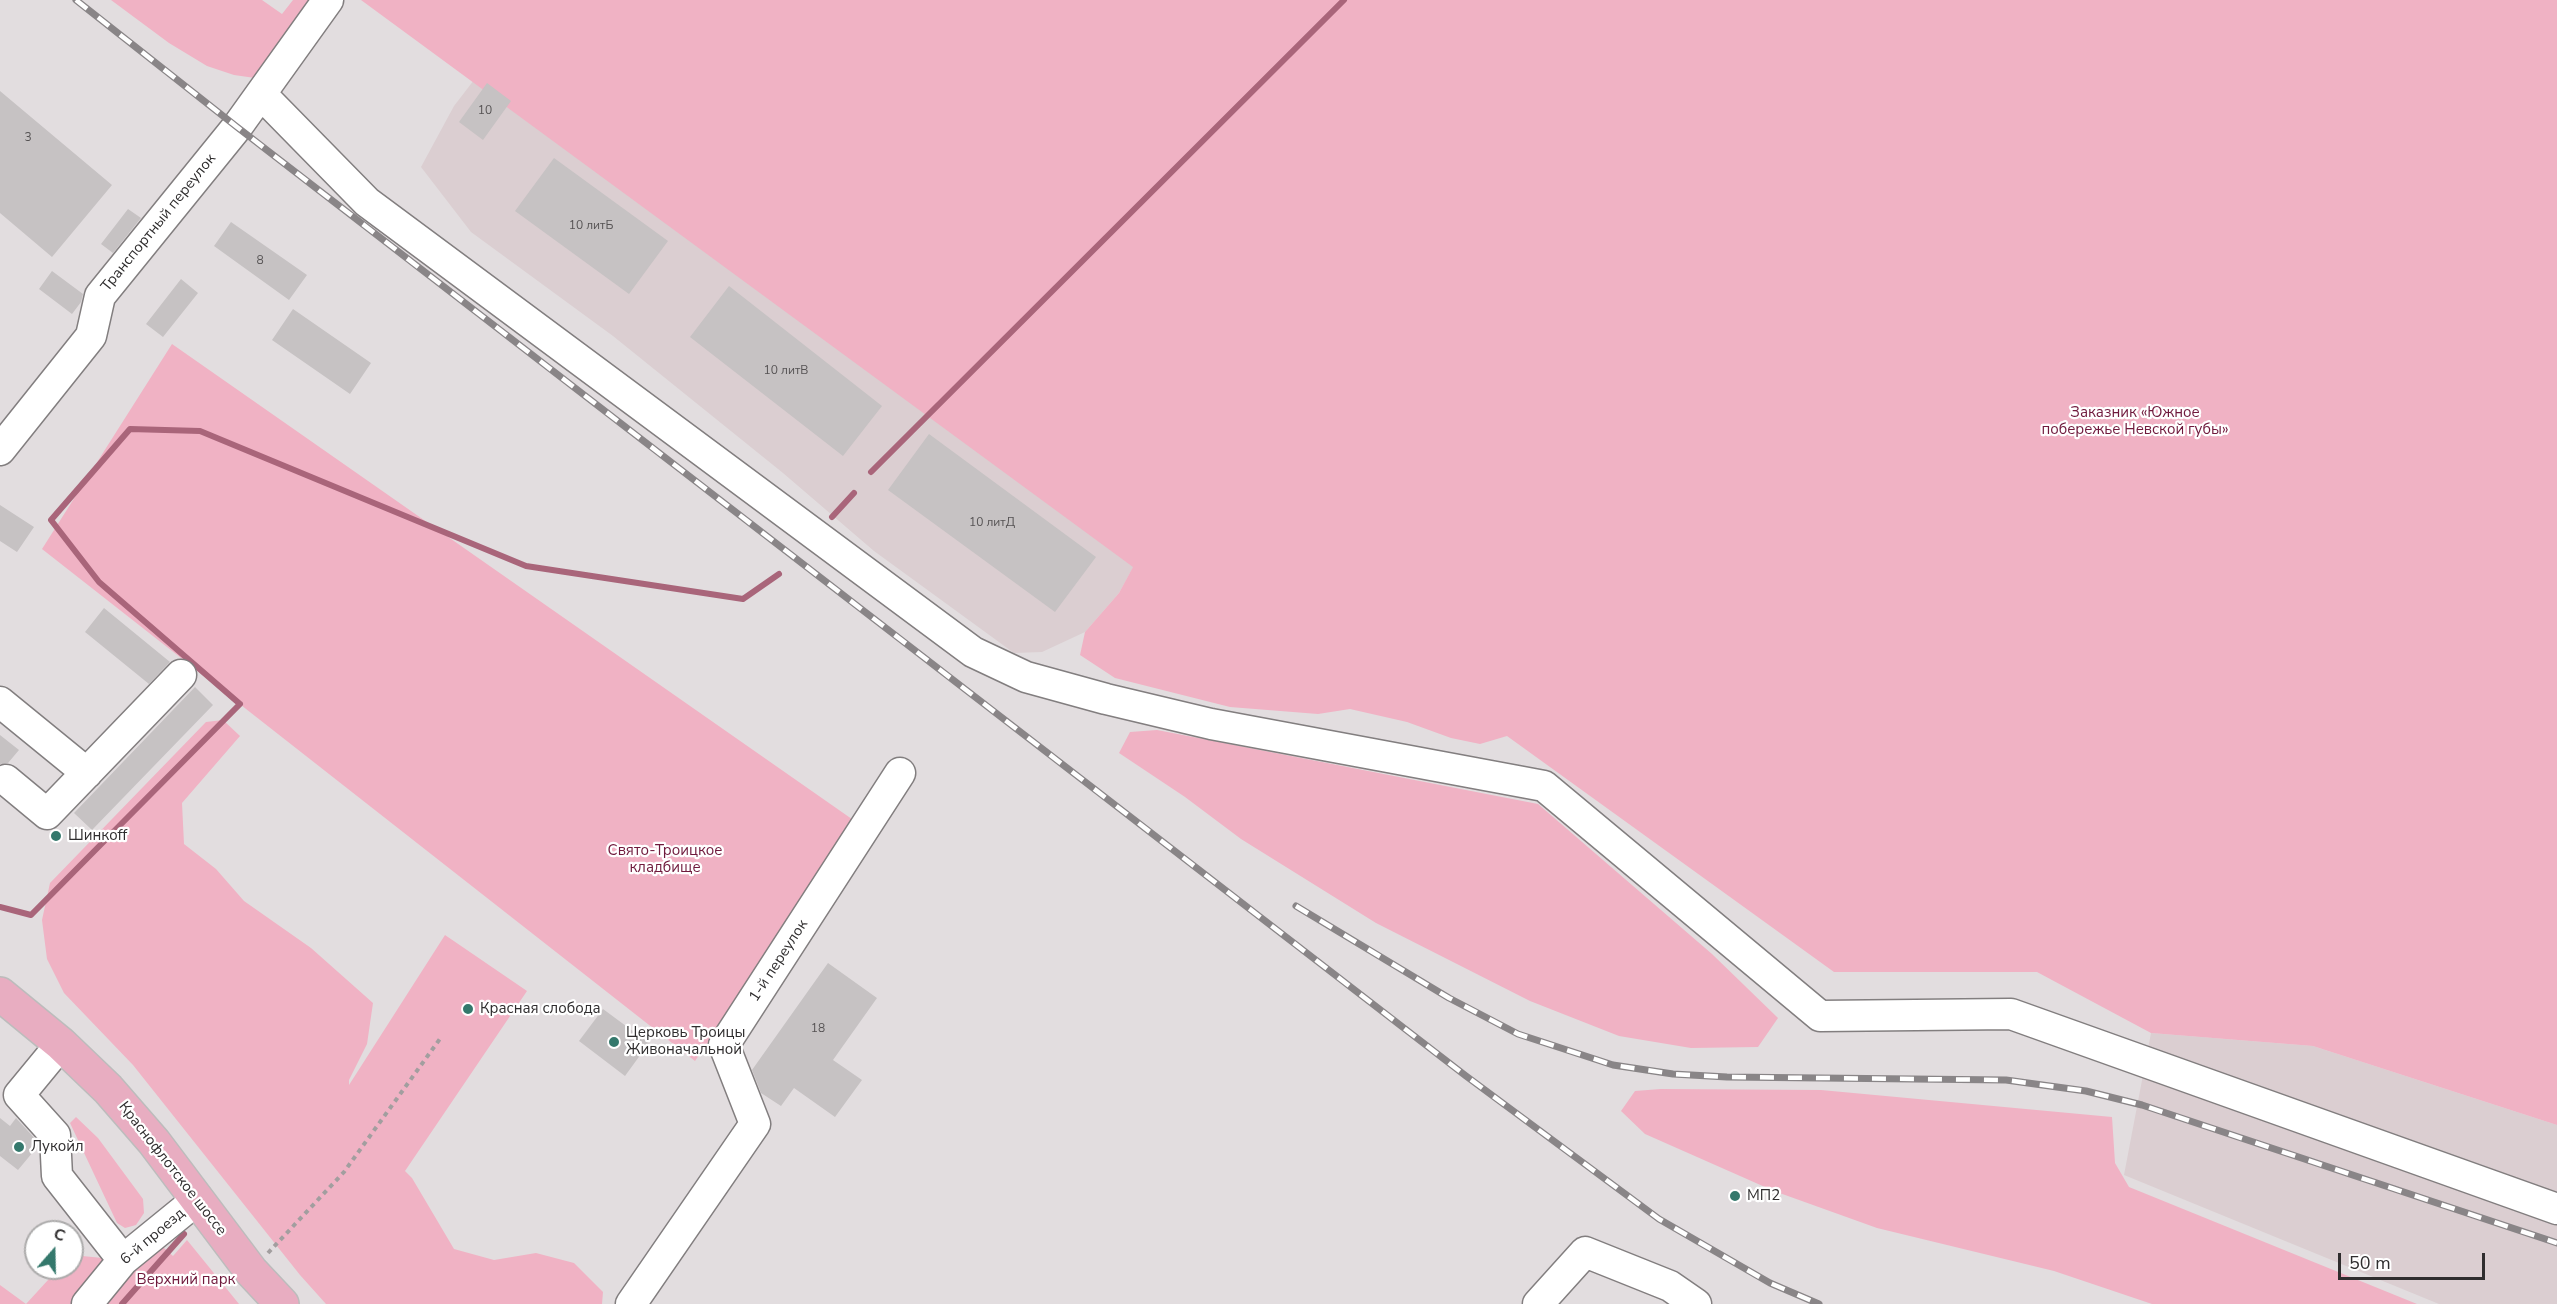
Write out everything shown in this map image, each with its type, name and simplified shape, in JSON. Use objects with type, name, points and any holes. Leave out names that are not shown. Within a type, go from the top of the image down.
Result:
[{"type":"main road","name":"Краснофлотское шоссе","points":[[0,994],[61,1044],[108,1089],[147,1133],[251,1271],[282,1304]]},
{"type":"street","name":"Транспортный переулок","points":[[0,450],[91,336],[100,296],[261,94],[328,0]]},
{"type":"street","points":[[261,94],[366,202],[973,652],[1026,677],[1211,724],[1544,786],[1820,1016],[2011,1014],[2557,1209]]},
{"type":"street","points":[[6,780],[47,814],[181,675]]},
{"type":"street","points":[[0,702],[87,772]]},
{"type":"street","name":"1-й переулок","points":[[638,1301],[755,1125],[724,1046],[900,773]]},
{"type":"street","points":[[61,1044],[19,1095],[55,1135],[57,1176],[123,1260]]},
{"type":"street","name":"6-й проезд","points":[[87,1304],[123,1260],[198,1199]]},
{"type":"street","points":[[1538,1304],[1585,1252],[1670,1286],[1696,1304]]},
{"type":"path","points":[[266,1255],[344,1172],[442,1036]]},
{"type":"shaded area","points":[[504,41],[1159,520],[1119,593],[1085,632],[1042,652],[1014,653],[874,551],[783,473],[613,336],[471,232],[421,167],[454,106]]},
{"type":"shaded area","points":[[2151,1033],[2313,1046],[2557,1125],[2557,1304],[2439,1304],[2124,1175]]},
{"type":"green space","points":[[111,0],[262,0],[282,14],[293,0],[316,0],[255,78],[234,75],[207,66],[169,43]]},
{"type":"green space","name":"Заказник «Южное побережье Невской губы»","points":[[361,0],[2557,0],[2557,1125],[2313,1046],[2151,1033],[2037,972],[1834,972],[1507,736],[1480,744],[1451,738],[1407,722],[1350,709],[1318,714],[1230,707],[1115,678],[1080,655],[1085,632],[1119,593],[1133,567]]},
{"type":"green space","name":"Свято-Троицкое кладбище","points":[[172,344],[859,824],[695,1061],[42,549]]},
{"type":"green space","points":[[223,720],[240,736],[182,803],[184,844],[216,869],[244,901],[311,948],[373,1003],[367,1044],[349,1080],[349,1085],[445,935],[527,991],[405,1171],[412,1178],[454,1249],[494,1260],[536,1253],[574,1263],[603,1292],[602,1304],[326,1304],[300,1275],[133,1065],[64,993],[47,959],[42,920],[50,883],[206,722]]},
{"type":"green space","points":[[1157,730],[1538,804],[1712,954],[1778,1018],[1758,1047],[1691,1048],[1619,1036],[1530,1001],[1376,923],[1241,839],[1185,797],[1119,753],[1130,732]]},
{"type":"green space","points":[[1661,1089],[1821,1090],[2112,1117],[2115,1163],[2129,1187],[2417,1304],[2152,1304],[2054,1271],[1877,1228],[1774,1191],[1645,1134],[1621,1111],[1635,1091]]},
{"type":"green space","points":[[76,1117],[98,1138],[143,1199],[144,1213],[136,1225],[125,1228],[117,1223],[70,1123]]},
{"type":"green space","name":"Верхний парк","points":[[187,1240],[239,1304],[26,1304],[48,1280],[84,1280],[84,1256],[123,1260],[156,1241],[173,1256]]},
{"type":"green space","points":[[0,1285],[26,1304],[0,1304]]},
{"type":"building","points":[[487,83],[511,101],[483,140],[459,122]]},
{"type":"building","points":[[0,91],[112,185],[52,257],[0,213]]},
{"type":"building","points":[[554,158],[668,241],[629,294],[515,211]]},
{"type":"building","points":[[128,209],[141,218],[113,253],[101,244]]},
{"type":"building","points":[[231,222],[307,275],[289,300],[214,246]]},
{"type":"building","points":[[52,271],[83,294],[81,302],[72,314],[39,289]]},
{"type":"building","points":[[181,279],[198,293],[163,337],[146,324]]},
{"type":"building","points":[[729,286],[882,406],[843,456],[690,337]]},
{"type":"building","points":[[293,309],[371,363],[350,394],[272,340]]},
{"type":"building","points":[[929,434],[1096,557],[1055,612],[888,490]]},
{"type":"building","points":[[0,505],[34,527],[17,552],[0,541]]},
{"type":"building","points":[[104,608],[170,662],[149,684],[85,632]]},
{"type":"building","points":[[195,687],[213,705],[92,830],[74,813]]},
{"type":"building","points":[[0,735],[19,750],[8,763],[0,764]]},
{"type":"building","points":[[828,963],[877,998],[833,1060],[862,1080],[835,1117],[794,1088],[781,1106],[761,1093],[752,1070]]},
{"type":"building","name":"Церковь Троицы Живоначальной","points":[[603,1009],[649,1043],[625,1076],[579,1041]]},
{"type":"building","name":"Лукойл","points":[[0,1118],[10,1126],[16,1118],[38,1142],[38,1146],[18,1170],[0,1156]]},
{"type":"waterway","points":[[871,472],[1344,0]]},
{"type":"waterway","points":[[0,907],[31,915],[240,704],[99,582],[51,520],[130,429],[200,431],[526,566],[743,599],[779,574]]},
{"type":"waterway","points":[[832,517],[854,493]]},
{"type":"waterway","points":[[122,1304],[184,1234]]},
{"type":"railway","points":[[76,0],[237,127],[1466,1076],[1659,1219],[1770,1283],[1819,1304]]},
{"type":"railway","points":[[1296,906],[1449,998],[1518,1034],[1613,1065],[1673,1074],[1727,1077],[2006,1080],[2086,1091],[2142,1105],[2557,1243]]},
{"type":"place","name":"Шинкoff","points":[[56,836]]},
{"type":"place","name":"Красная слобода","points":[[468,1009]]},
{"type":"place","name":"Церковь Троицы Живоначальной","points":[[614,1042]]},
{"type":"place","name":"Лукойл","points":[[19,1147]]},
{"type":"place","name":"МП2","points":[[1735,1196]]}]
